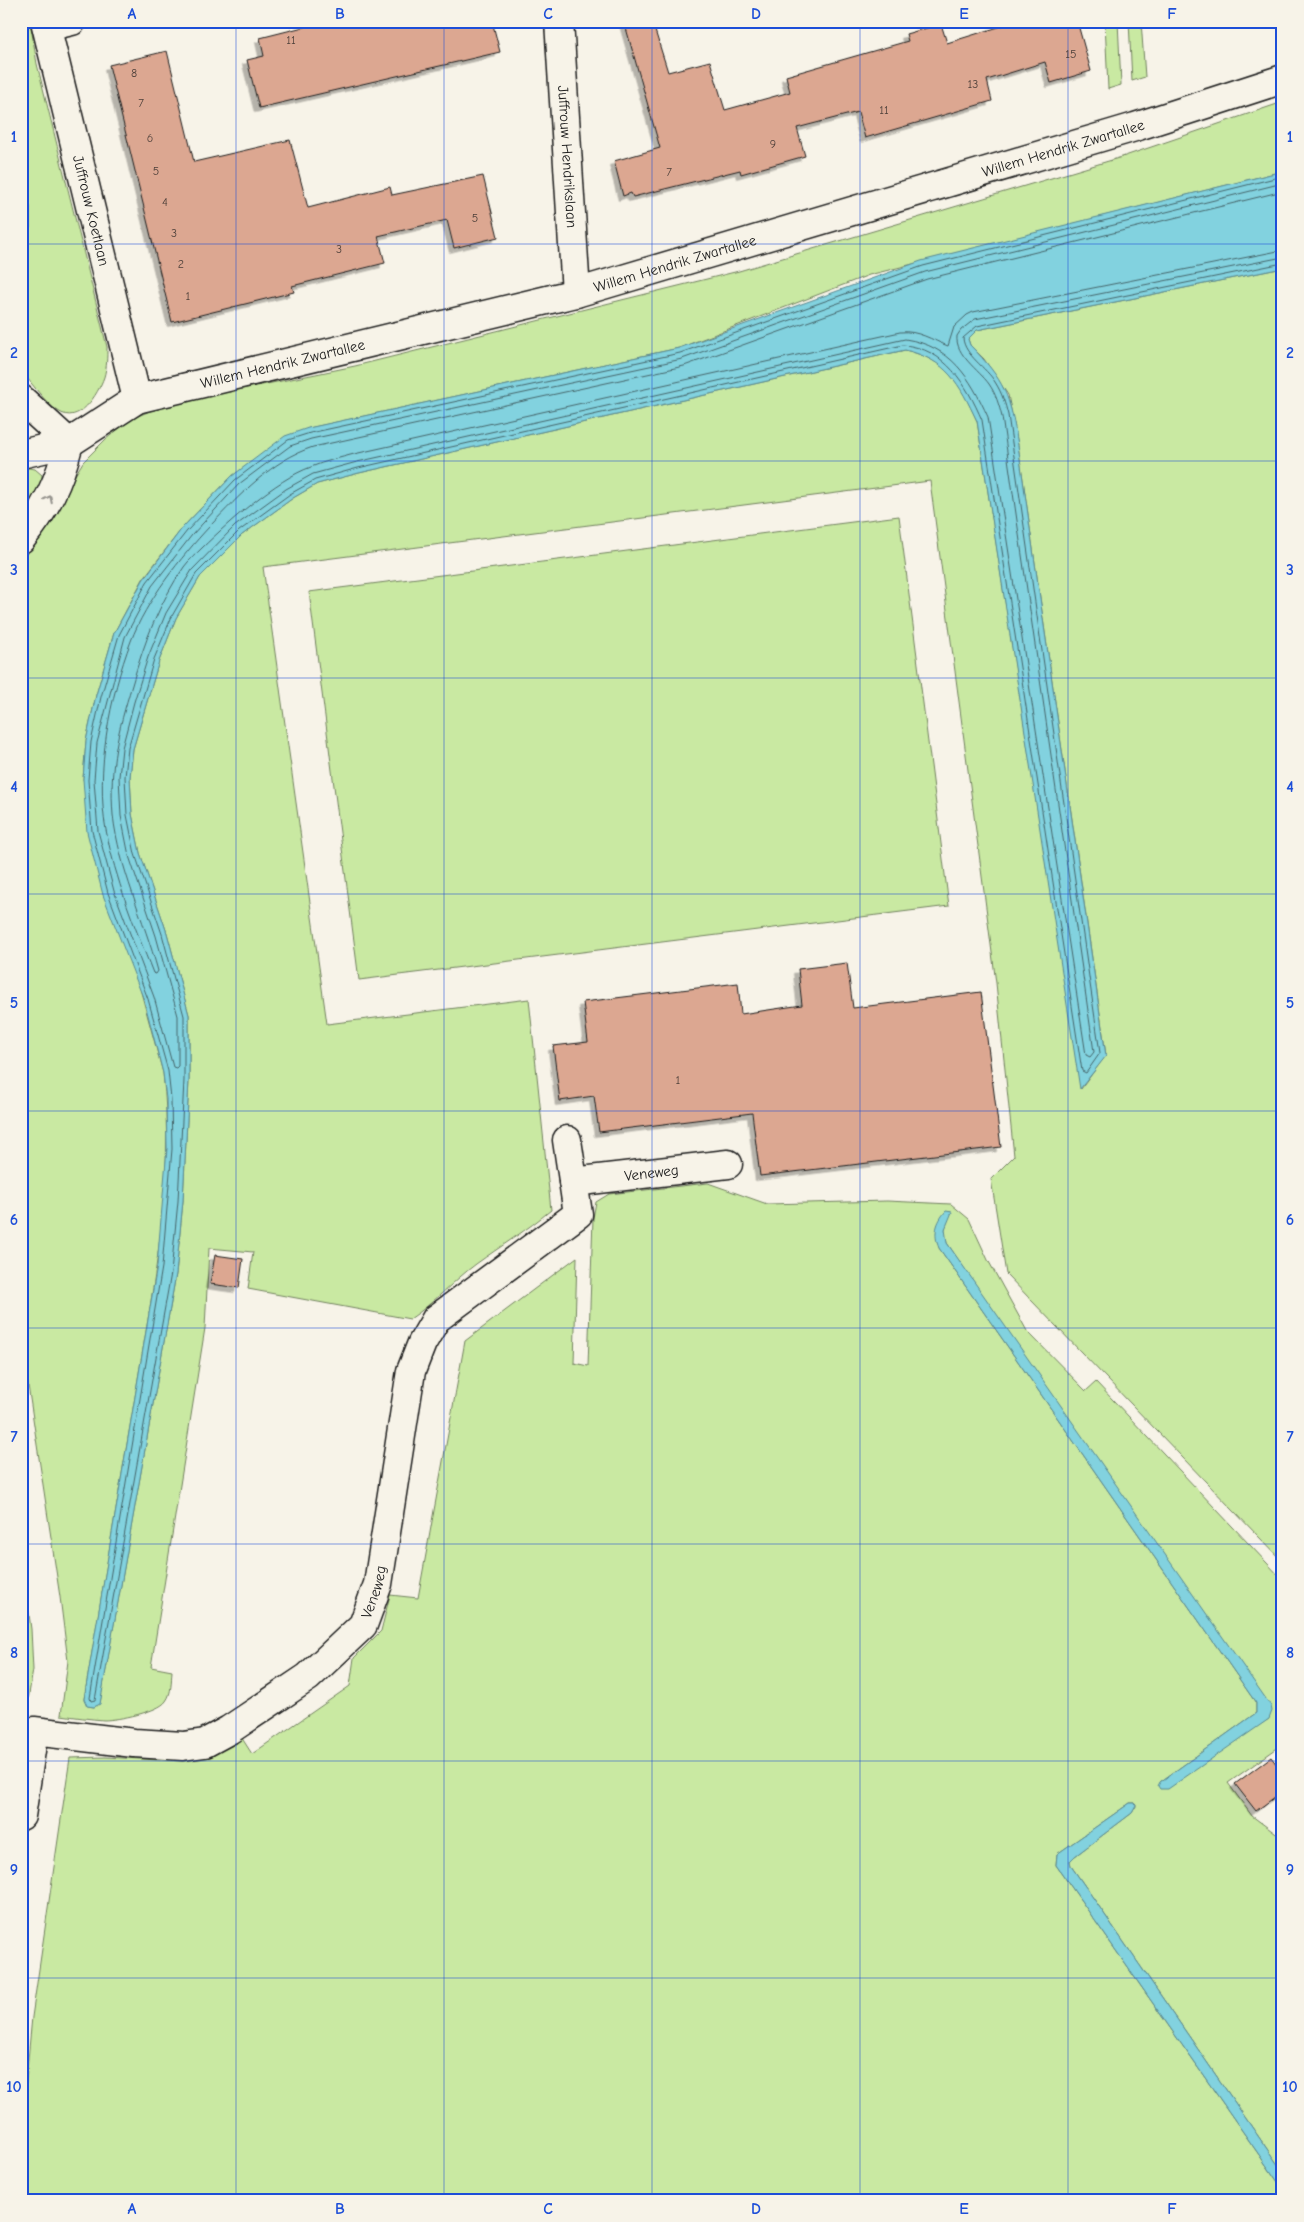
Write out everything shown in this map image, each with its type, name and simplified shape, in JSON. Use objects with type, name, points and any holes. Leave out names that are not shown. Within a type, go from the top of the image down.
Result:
[{"type":"street","name":"Juffrouw Hendrikslaan","points":[[559,21],[576,293]]},
{"type":"street","name":"Juffrouw Koetlaan","points":[[55,23],[137,399]]},
{"type":"street","name":"Willem Hendrik Zwartallee","points":[[21,454],[69,443],[137,399],[576,293],[1135,127],[1283,79]]},
{"type":"street","points":[[21,399],[69,443],[63,468],[48,502],[41,515],[21,539]]},
{"type":"street","name":"Veneweg","points":[[21,1816],[34,1731],[134,1744],[183,1746],[205,1743],[229,1730],[308,1677],[363,1625],[378,1584],[411,1371],[422,1342],[436,1319],[578,1214],[567,1140]]},
{"type":"street","name":"Veneweg","points":[[573,1182],[728,1164]]},
{"type":"green space","points":[[21,21],[30,21],[37,64],[107,347],[106,370],[97,392],[87,406],[73,414],[66,415],[58,411],[43,398],[21,371],[21,239],[30,228],[30,207],[21,175]]},
{"type":"green space","points":[[1105,21],[1118,21],[1121,85],[1108,89]]},
{"type":"green space","points":[[1129,21],[1141,21],[1145,77],[1132,81]]},
{"type":"green space","points":[[1283,102],[1283,171],[869,275],[679,348],[309,428],[232,476],[183,527],[143,579],[114,633],[96,695],[86,741],[83,779],[163,1073],[166,1112],[165,1191],[150,1308],[84,1699],[88,1706],[94,1707],[100,1703],[176,1274],[183,1201],[189,1080],[189,1015],[167,933],[140,853],[132,814],[130,777],[133,749],[159,661],[176,618],[200,577],[242,535],[293,498],[317,484],[905,350],[932,360],[951,375],[958,384],[977,421],[1081,1089],[1106,1055],[1018,445],[1008,395],[984,359],[970,345],[968,339],[977,330],[1283,268],[1283,1562],[1006,1274],[991,1179],[1014,1156],[996,983],[930,481],[263,567],[327,1024],[529,999],[551,1210],[476,1264],[410,1319],[248,1289],[253,1252],[209,1248],[205,1328],[151,1667],[172,1671],[169,1694],[166,1701],[155,1709],[118,1719],[104,1720],[61,1715],[68,1661],[21,1339],[21,555],[42,530],[83,462],[106,439],[131,419],[164,405],[355,366],[739,271],[1122,157]]},
{"type":"green space","points":[[24,467],[35,469],[42,475],[42,481],[36,498],[21,516],[21,469]]},
{"type":"green space","points":[[899,516],[949,906],[359,980],[309,592]]},
{"type":"green space","points":[[708,1183],[767,1204],[887,1201],[951,1204],[969,1219],[988,1260],[1027,1331],[1086,1391],[1096,1382],[1283,1580],[1283,1744],[1228,1783],[1252,1816],[1283,1839],[1283,1879],[1279,1888],[1283,1891],[1283,2172],[1071,1866],[1070,1861],[1075,1856],[1132,1813],[1136,1806],[1135,1803],[1130,1803],[1057,1854],[1056,1865],[1283,2189],[1283,2201],[21,2201],[22,2124],[32,2017],[70,1758],[105,1757],[159,1760],[195,1753],[238,1732],[252,1754],[350,1686],[354,1658],[381,1631],[390,1595],[418,1598],[465,1341],[577,1257],[574,1363],[588,1366],[593,1218],[596,1202],[609,1194]],"holes":[[[950,1211],[944,1232],[947,1243],[1269,1719],[1160,1782],[1256,1713],[1256,1703],[939,1248]]]},
{"type":"green space","points":[[21,1556],[31,1629],[33,1670],[21,1742]]},
{"type":"water","points":[[1283,171],[1283,268],[977,330],[968,339],[970,345],[991,369],[1004,390],[1009,401],[1018,445],[1106,1056],[1080,1089],[977,421],[957,384],[950,375],[931,360],[905,350],[317,484],[293,498],[242,535],[200,577],[176,618],[159,661],[133,749],[130,777],[132,814],[140,853],[167,933],[189,1015],[189,1080],[183,1201],[176,1274],[100,1704],[94,1707],[87,1706],[84,1699],[157,1266],[167,1148],[166,1099],[163,1073],[144,1000],[103,895],[87,832],[83,779],[86,741],[96,695],[114,633],[143,580],[183,527],[232,476],[285,436],[308,428],[679,348],[921,261]]},
{"type":"water","points":[[946,1211],[952,1212],[945,1229],[947,1243],[1271,1706],[1272,1711],[1269,1719],[1168,1789],[1160,1789],[1158,1786],[1160,1782],[1256,1713],[1256,1703],[939,1248],[936,1228]]},
{"type":"water","points":[[1130,1803],[1135,1803],[1136,1806],[1132,1813],[1075,1856],[1070,1861],[1071,1866],[1283,2172],[1283,2189],[1056,1865],[1057,1854]]},
{"type":"building","points":[[327,21],[492,21],[500,52],[259,108],[247,60],[264,56],[260,38]]},
{"type":"building","points":[[624,21],[652,21],[668,72],[710,61],[725,110],[790,92],[786,76],[908,41],[906,34],[941,24],[947,43],[1018,21],[1077,21],[1091,71],[1051,83],[1045,62],[987,80],[992,101],[865,138],[858,112],[797,128],[805,156],[741,174],[740,170],[633,197],[631,193],[623,196],[614,161],[660,148]]},
{"type":"building","points":[[167,51],[194,162],[290,140],[308,208],[390,187],[392,195],[483,176],[498,237],[454,248],[447,220],[378,236],[385,263],[292,286],[294,292],[172,322],[109,65]]},
{"type":"building","points":[[847,963],[853,1008],[981,992],[1001,1147],[760,1176],[752,1113],[599,1132],[594,1096],[560,1101],[553,1046],[588,1042],[583,1002],[738,983],[741,1014],[802,1005],[798,969]]},
{"type":"building","points":[[215,1255],[243,1259],[239,1288],[210,1284]]},
{"type":"building","points":[[1271,1757],[1283,1773],[1283,1791],[1256,1811],[1235,1784]]}]
